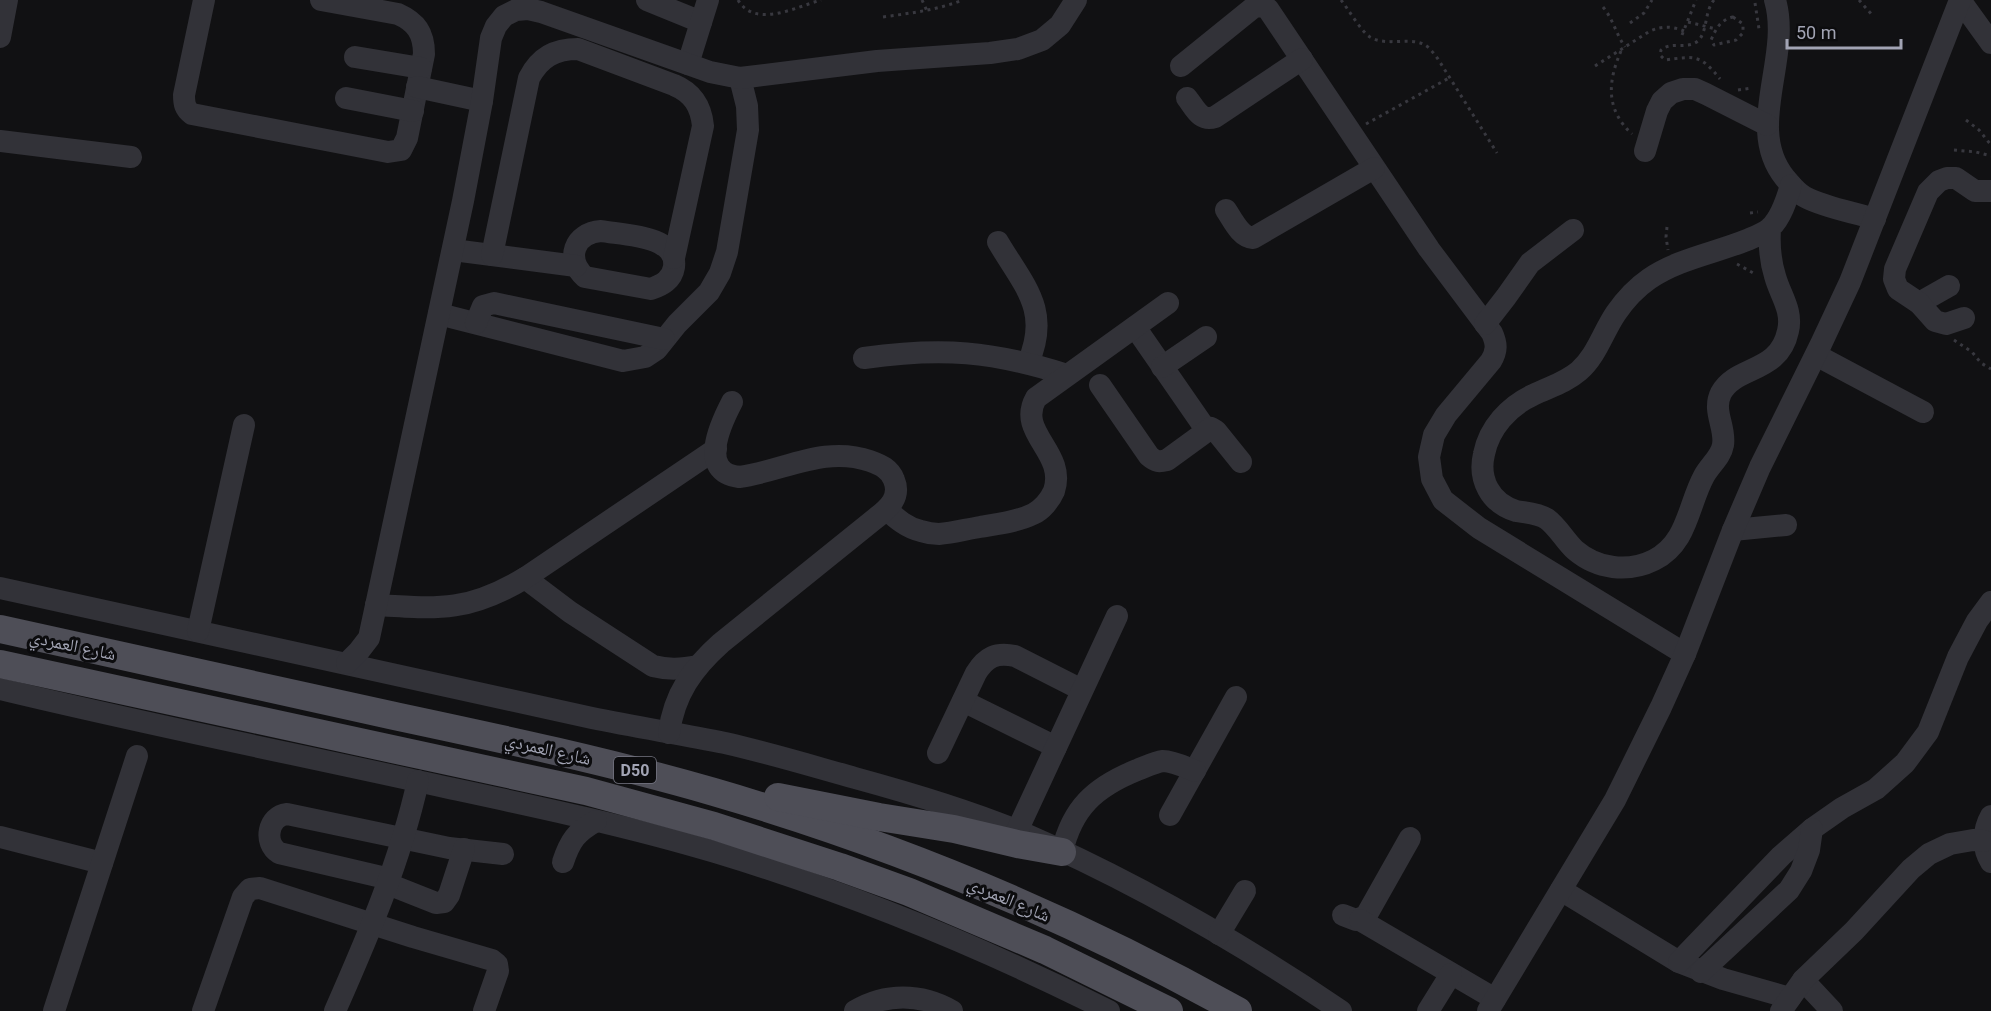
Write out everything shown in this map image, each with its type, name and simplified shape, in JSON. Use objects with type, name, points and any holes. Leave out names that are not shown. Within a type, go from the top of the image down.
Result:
[{"type":"main road","name":"شارع العمردي","points":[[0,629],[591,759],[718,793],[849,836],[984,887],[1129,954],[1238,1011]]},
{"type":"main road","name":"شارع العمردي","points":[[1,685],[586,791],[703,823],[840,867],[919,896],[1045,950],[1169,1011]]},
{"type":"main road","points":[[718,793],[758,794],[798,800],[1062,852]]},
{"type":"street","points":[[0,37],[7,0]]},
{"type":"street","points":[[204,0],[184,95],[185,106],[192,114],[388,152],[401,150],[405,146],[419,77],[424,43],[421,33],[416,25],[398,14],[357,3],[312,4]]},
{"type":"street","points":[[646,0],[701,22]]},
{"type":"street","points":[[688,64],[708,0]]},
{"type":"street","points":[[347,663],[369,638],[471,162],[491,38],[496,26],[514,5],[541,12],[710,72],[740,78],[877,61],[1018,49],[1042,40],[1060,25],[1076,0]]},
{"type":"street","points":[[1775,0],[1778,11],[1778,37],[1767,125],[1768,142],[1780,172],[1804,196],[1913,227]]},
{"type":"street","points":[[1960,0],[1991,43]]},
{"type":"street","points":[[1410,838],[1368,913],[1352,917],[1451,974],[1491,1005],[1615,800],[1641,751],[1685,654],[1760,467],[1850,282],[1960,0]]},
{"type":"street","points":[[1181,66],[1254,7],[1261,6],[1268,9],[1429,249],[1492,333],[1496,343],[1496,352],[1491,361],[1446,415],[1434,435],[1429,457],[1430,468],[1432,480],[1443,500],[1479,528],[1685,654]]},
{"type":"street","points":[[492,255],[529,78],[543,58],[554,52],[578,49],[684,89],[698,105],[703,126],[670,278],[662,285],[651,289],[591,279],[585,277],[576,266],[574,252],[577,244],[593,232],[601,231],[660,242],[669,248],[674,258]]},
{"type":"street","points":[[356,57],[419,77],[482,101]]},
{"type":"street","points":[[1187,98],[1203,118],[1215,117],[1302,59]]},
{"type":"street","points":[[439,314],[476,323],[483,306],[494,303],[664,339],[709,292],[724,262],[748,130],[747,106],[740,78]]},
{"type":"street","points":[[1646,148],[1662,101],[1671,93],[1683,89],[1695,89],[1767,125]]},
{"type":"street","points":[[346,98],[413,111]]},
{"type":"street","points":[[0,141],[131,157]]},
{"type":"street","points":[[471,162],[509,171]]},
{"type":"street","points":[[1226,210],[1243,234],[1247,238],[1253,238],[1374,168]]},
{"type":"street","points":[[1964,318],[1952,323],[1940,324],[1935,321],[1919,303],[1898,289],[1894,279],[1895,269],[1928,192],[1939,181],[1956,178],[1975,191],[1991,191]]},
{"type":"street","points":[[1770,229],[1664,271],[1637,289],[1615,314],[1595,350],[1580,370],[1566,381],[1533,394],[1516,404],[1497,425],[1484,452],[1481,470],[1486,488],[1499,503],[1516,510],[1537,514],[1546,519],[1557,528],[1575,550],[1593,562],[1614,568],[1636,567],[1656,559],[1673,545],[1683,531],[1705,474],[1723,447],[1724,438],[1717,405],[1720,395],[1734,379],[1764,365],[1784,344],[1789,316],[1772,266],[1770,229],[1783,208],[1791,185]]},
{"type":"street","points":[[1485,324],[1530,263],[1573,230]]},
{"type":"street","points":[[998,242],[1036,311],[1038,329],[1035,346],[1028,363]]},
{"type":"street","points":[[453,250],[576,266]]},
{"type":"street","points":[[1919,303],[1949,286]]},
{"type":"street","points":[[887,510],[901,523],[919,531],[938,534],[1021,519],[1035,514],[1047,504],[1054,491],[1056,476],[1053,461],[1030,418],[1031,407],[1036,398],[1168,303]]},
{"type":"street","points":[[1135,327],[1206,430]]},
{"type":"street","points":[[1162,367],[1206,337]]},
{"type":"street","points":[[864,357],[905,352],[946,351],[987,354],[1067,375]]},
{"type":"street","points":[[1816,355],[1923,411]]},
{"type":"street","points":[[1100,385],[1154,460],[1160,462],[1167,460],[1211,428],[1239,449]]},
{"type":"street","points":[[669,733],[679,696],[698,666],[722,643],[887,510],[895,499],[896,486],[891,474],[881,465],[843,456],[824,456],[739,477],[730,476],[720,470],[716,460],[716,449],[724,416],[732,402]]},
{"type":"street","points":[[198,631],[244,425]]},
{"type":"street","points":[[376,605],[433,609],[481,600],[504,591],[716,449]]},
{"type":"street","points":[[1733,530],[1786,525]]},
{"type":"street","points":[[525,578],[577,617],[653,666],[679,670],[698,666]]},
{"type":"street","points":[[0,588],[592,718],[768,753],[941,802],[1017,831],[1147,894],[1291,977],[1341,1011]]},
{"type":"street","points":[[1679,962],[1781,856],[1812,829],[1842,808],[1876,789],[1905,763],[1928,732],[1958,657],[1977,621],[1991,603]]},
{"type":"street","points":[[1017,831],[1117,616]]},
{"type":"street","points":[[369,638],[375,655],[385,671]]},
{"type":"street","points":[[938,753],[982,663],[992,656],[1003,654],[1015,656],[1082,690]]},
{"type":"street","points":[[1,685],[559,812],[723,855],[880,908],[1004,960],[1109,1011]]},
{"type":"street","points":[[1170,815],[1236,697]]},
{"type":"street","points":[[963,701],[1056,747]]},
{"type":"street","points":[[54,1011],[137,756]]},
{"type":"street","points":[[1062,852],[1065,836],[1075,815],[1090,797],[1100,790],[1130,773],[1163,761],[1195,771]]},
{"type":"street","points":[[335,1011],[389,882],[404,839],[418,781]]},
{"type":"street","points":[[559,812],[567,831],[566,853],[584,829],[596,821]]},
{"type":"street","points":[[464,849],[449,895],[444,902],[436,903],[389,882],[279,853],[272,848],[268,840],[273,822],[279,816],[287,813],[404,839],[503,854]]},
{"type":"street","points":[[1988,851],[1986,824],[1991,816]]},
{"type":"street","points":[[1701,972],[1789,890],[1802,871],[1809,850],[1812,829]]},
{"type":"street","points":[[0,837],[102,862]]},
{"type":"street","points":[[1791,996],[1911,869],[1929,854],[1950,844],[1973,840],[1988,851]]},
{"type":"street","points":[[203,1011],[243,897],[250,889],[260,888],[495,962],[498,971],[484,1011]]},
{"type":"street","points":[[1561,890],[1679,962],[1701,972],[1791,996],[1833,1011]]},
{"type":"street","points":[[1219,934],[1245,891]]},
{"type":"street","points":[[1428,1011],[1451,974]]},
{"type":"street","points":[[855,1011],[880,1000],[904,997],[931,1001],[952,1011]]},
{"type":"path","points":[[738,0],[743,9],[761,16],[821,0]]},
{"type":"path","points":[[922,0],[927,11]]},
{"type":"path","points":[[883,17],[944,8],[963,0]]},
{"type":"path","points":[[1341,0],[1370,37],[1382,41],[1419,42],[1428,47],[1497,153]]},
{"type":"path","points":[[1630,23],[1644,13],[1652,0]]},
{"type":"path","points":[[1595,66],[1658,27],[1676,27],[1683,33],[1696,0]]},
{"type":"path","points":[[1714,0],[1707,12],[1702,36],[1698,41],[1687,45],[1667,45],[1661,50],[1660,55],[1665,60],[1689,57],[1704,61],[1725,84]]},
{"type":"path","points":[[1858,0],[1873,16]]},
{"type":"path","points":[[1603,7],[1625,48]]},
{"type":"path","points":[[1733,17],[1740,20],[1744,28],[1743,33],[1736,40],[1714,45],[1711,40],[1716,29],[1722,21],[1733,17]]},
{"type":"path","points":[[1688,22],[1716,29]]},
{"type":"path","points":[[1621,51],[1614,67],[1610,92],[1613,105],[1626,129],[1646,148]]},
{"type":"path","points":[[1351,133],[1449,78]]},
{"type":"path","points":[[1730,88],[1737,90],[1755,87]]},
{"type":"path","points":[[1966,120],[1979,130],[1991,146]]},
{"type":"path","points":[[1954,150],[1991,156]]},
{"type":"path","points":[[1704,256],[1732,262],[1758,275]]}]
